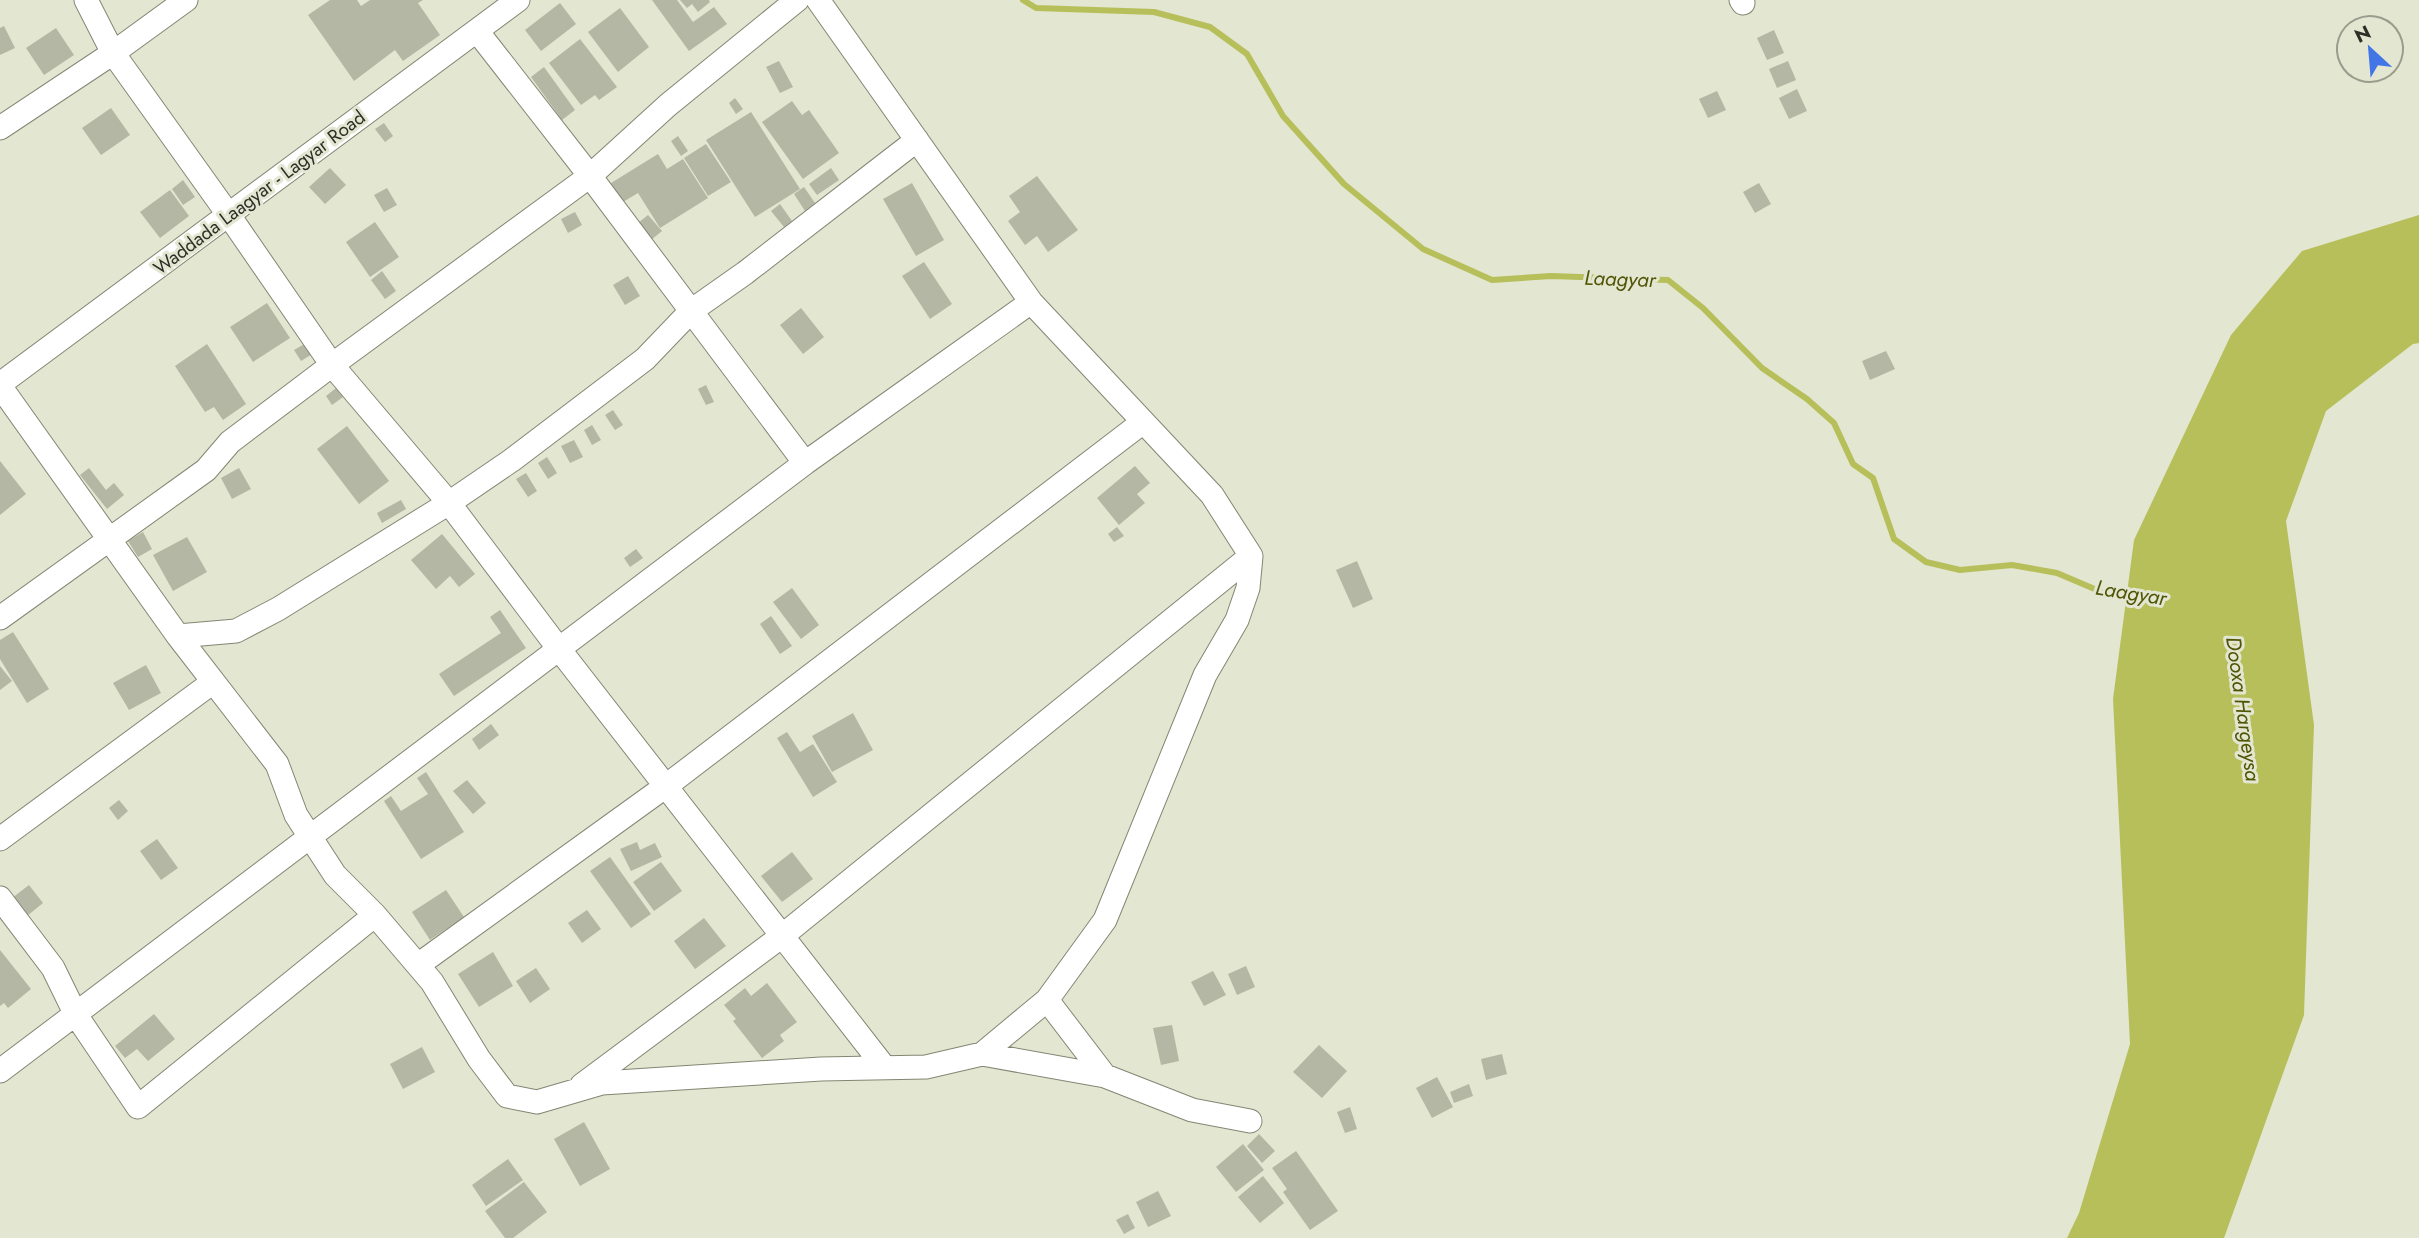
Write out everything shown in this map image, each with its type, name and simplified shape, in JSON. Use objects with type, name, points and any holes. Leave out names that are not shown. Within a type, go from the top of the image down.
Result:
[{"type":"street","points":[[86,0],[113,53],[332,365],[449,503],[559,649],[885,1068]]},
{"type":"street","points":[[0,128],[113,53],[186,0]]},
{"type":"street","name":"Waddada Laagyar - Lagyar Road","points":[[0,385],[518,0]]},
{"type":"street","points":[[0,618],[110,542],[206,470],[230,442],[590,176],[668,105],[797,0]]},
{"type":"street","points":[[818,0],[1031,302],[1212,495],[1251,556],[1248,588],[1237,620],[1205,675],[1105,920],[1047,1000],[982,1055]]},
{"type":"street","points":[[477,31],[590,176],[805,463]]},
{"type":"street","points":[[178,636],[236,631],[278,609],[449,503],[512,460],[645,359],[691,311],[745,273],[917,140]]},
{"type":"street","points":[[0,1071],[805,463],[1031,302]]},
{"type":"street","points":[[0,385],[178,636],[276,764],[296,815],[335,875],[375,915],[432,982],[479,1059],[507,1096],[537,1102],[602,1083],[808,1070],[926,1067],[982,1055],[1105,1076],[1192,1110],[1250,1121]]},
{"type":"street","points":[[418,965],[666,786],[1143,422]]},
{"type":"street","points":[[574,1091],[782,936],[1251,556]]},
{"type":"street","points":[[0,839],[214,682]]},
{"type":"street","points":[[0,898],[53,968],[76,1015],[138,1107],[375,915]]},
{"type":"street","points":[[1047,1000],[1105,1076]]},
{"type":"water","name":"Dooxa Hargeysa","points":[[2419,215],[2419,343],[2413,344],[2326,411],[2286,521],[2314,725],[2304,1015],[2224,1238],[2067,1238],[2079,1213],[2130,1044],[2113,699],[2134,540],[2231,335],[2302,251]]},
{"type":"building","points":[[330,0],[357,0],[361,6],[370,0],[423,0],[418,3],[440,35],[403,61],[395,50],[354,81],[308,15]]},
{"type":"building","points":[[652,0],[677,0],[693,22],[714,7],[727,24],[689,51]]},
{"type":"building","points":[[680,0],[710,2],[698,12],[692,4],[687,8]]},
{"type":"building","points":[[560,3],[576,24],[541,51],[525,30]]},
{"type":"building","points":[[620,8],[649,47],[618,72],[588,32]]},
{"type":"building","points":[[4,26],[15,48],[0,55],[0,28]]},
{"type":"building","points":[[56,28],[74,55],[44,75],[26,48]]},
{"type":"building","points":[[1774,30],[1784,53],[1767,60],[1757,38]]},
{"type":"building","points":[[580,39],[617,87],[599,100],[595,95],[581,105],[549,63]]},
{"type":"building","points":[[779,61],[793,87],[780,93],[766,67]]},
{"type":"building","points":[[1788,61],[1796,80],[1777,88],[1769,69]]},
{"type":"building","points":[[544,67],[575,110],[562,120],[531,77]]},
{"type":"building","points":[[1797,89],[1807,111],[1789,119],[1779,98]]},
{"type":"building","points":[[1717,91],[1726,110],[1708,118],[1699,99]]},
{"type":"building","points":[[735,98],[743,109],[736,114],[729,103]]},
{"type":"building","points":[[792,101],[802,115],[809,110],[839,153],[803,179],[762,122]]},
{"type":"building","points":[[111,108],[130,135],[101,155],[82,128]]},
{"type":"building","points":[[751,112],[800,189],[755,217],[706,140]]},
{"type":"building","points":[[384,123],[393,136],[385,142],[375,129]]},
{"type":"building","points":[[678,136],[688,151],[681,156],[671,141]]},
{"type":"building","points":[[706,144],[731,182],[708,196],[684,158]]},
{"type":"building","points":[[658,154],[667,169],[683,159],[708,198],[660,228],[638,193],[623,202],[611,183]]},
{"type":"building","points":[[330,168],[346,185],[325,204],[309,187]]},
{"type":"building","points":[[831,168],[839,180],[817,195],[809,184]]},
{"type":"building","points":[[1037,176],[1078,230],[1048,252],[1037,236],[1025,245],[1008,221],[1020,212],[1009,196]]},
{"type":"building","points":[[183,180],[195,197],[183,205],[172,189]]},
{"type":"building","points":[[912,183],[944,240],[916,256],[883,199]]},
{"type":"building","points":[[1759,183],[1771,204],[1755,213],[1743,192]]},
{"type":"building","points":[[804,187],[815,203],[805,211],[794,194]]},
{"type":"building","points":[[387,188],[397,205],[384,212],[374,195]]},
{"type":"building","points":[[170,190],[189,216],[160,238],[140,212]]},
{"type":"building","points":[[780,204],[792,221],[784,227],[771,211]]},
{"type":"building","points":[[575,212],[582,225],[568,233],[561,219]]},
{"type":"building","points":[[648,215],[662,231],[651,240],[638,223]]},
{"type":"building","points":[[375,222],[399,257],[370,277],[346,242]]},
{"type":"building","points":[[924,262],[952,304],[930,319],[902,276]]},
{"type":"building","points":[[382,271],[396,291],[385,299],[371,280]]},
{"type":"building","points":[[628,276],[640,296],[625,305],[613,285]]},
{"type":"building","points":[[267,303],[290,338],[253,362],[230,327]]},
{"type":"building","points":[[801,308],[824,337],[803,354],[780,325]]},
{"type":"building","points":[[308,342],[314,353],[301,361],[294,350]]},
{"type":"building","points":[[207,344],[246,404],[223,420],[214,407],[205,412],[175,366]]},
{"type":"building","points":[[1886,351],[1895,369],[1870,380],[1862,361]]},
{"type":"building","points":[[706,385],[714,402],[706,405],[698,389]]},
{"type":"building","points":[[336,388],[343,397],[332,405],[326,396]]},
{"type":"building","points":[[613,410],[623,425],[615,430],[605,415]]},
{"type":"building","points":[[592,425],[601,440],[592,445],[584,430]]},
{"type":"building","points":[[347,426],[389,481],[359,504],[317,449]]},
{"type":"building","points":[[574,440],[583,457],[570,463],[561,446]]},
{"type":"building","points":[[547,457],[557,473],[548,479],[538,463]]},
{"type":"building","points":[[0,461],[26,494],[0,515]]},
{"type":"building","points":[[1135,466],[1150,483],[1137,494],[1145,503],[1119,525],[1097,498]]},
{"type":"building","points":[[89,468],[106,490],[114,483],[124,495],[107,509],[80,475]]},
{"type":"building","points":[[239,468],[251,489],[232,499],[221,478]]},
{"type":"building","points":[[526,473],[537,491],[528,497],[516,479]]},
{"type":"building","points":[[401,500],[406,509],[382,523],[377,513]]},
{"type":"building","points":[[1117,527],[1124,536],[1114,542],[1108,534]]},
{"type":"building","points":[[143,532],[152,549],[138,557],[128,541]]},
{"type":"building","points":[[442,534],[475,574],[459,587],[450,576],[436,589],[411,560]]},
{"type":"building","points":[[187,537],[207,572],[173,591],[153,555]]},
{"type":"building","points":[[636,549],[643,558],[630,567],[624,558]]},
{"type":"building","points":[[1357,561],[1373,599],[1353,608],[1336,570]]},
{"type":"building","points":[[792,588],[819,625],[801,639],[773,602]]},
{"type":"building","points":[[500,610],[526,648],[454,696],[439,674],[501,633],[490,617]]},
{"type":"building","points":[[771,616],[792,646],[780,654],[760,624]]},
{"type":"building","points":[[13,632],[49,689],[27,703],[0,659],[0,640]]},
{"type":"building","points":[[146,665],[161,693],[129,710],[113,683]]},
{"type":"building","points":[[0,666],[12,681],[0,690]]},
{"type":"building","points":[[853,713],[873,750],[832,772],[812,736]]},
{"type":"building","points":[[491,724],[499,735],[479,750],[472,739]]},
{"type":"building","points":[[787,732],[800,752],[813,744],[837,782],[813,797],[777,738]]},
{"type":"building","points":[[426,772],[464,832],[421,859],[384,801],[391,796],[401,811],[428,794],[417,778]]},
{"type":"building","points":[[467,780],[486,803],[473,814],[453,791]]},
{"type":"building","points":[[119,800],[128,811],[118,820],[109,808]]},
{"type":"building","points":[[157,839],[178,868],[161,880],[140,851]]},
{"type":"building","points":[[637,842],[640,850],[655,843],[662,857],[631,871],[620,849]]},
{"type":"building","points":[[792,852],[813,879],[782,902],[761,876]]},
{"type":"building","points":[[610,857],[651,914],[631,928],[590,871]]},
{"type":"building","points":[[661,862],[682,891],[654,911],[633,882]]},
{"type":"building","points":[[29,885],[43,903],[27,916],[12,898]]},
{"type":"building","points":[[446,890],[464,917],[430,940],[412,912]]},
{"type":"building","points":[[587,910],[601,929],[582,943],[568,923]]},
{"type":"building","points":[[704,918],[726,946],[695,969],[674,941]]},
{"type":"building","points":[[0,950],[31,989],[8,1008],[4,1003],[0,1006]]},
{"type":"building","points":[[493,952],[513,986],[479,1007],[458,974]]},
{"type":"building","points":[[1246,966],[1255,987],[1237,995],[1228,974]]},
{"type":"building","points":[[536,968],[550,989],[530,1003],[516,981]]},
{"type":"building","points":[[1213,971],[1226,995],[1204,1006],[1191,982]]},
{"type":"building","points":[[767,983],[797,1022],[780,1035],[784,1041],[762,1058],[724,1005],[745,988],[751,996]]},
{"type":"building","points":[[154,1014],[175,1039],[148,1061],[137,1049],[125,1058],[115,1046]]},
{"type":"building","points":[[1172,1025],[1179,1061],[1161,1065],[1153,1028]]},
{"type":"building","points":[[1319,1045],[1347,1071],[1322,1098],[1293,1072]]},
{"type":"building","points":[[422,1047],[435,1072],[403,1089],[390,1064]]},
{"type":"building","points":[[1502,1054],[1507,1074],[1486,1080],[1481,1059]]},
{"type":"building","points":[[1437,1077],[1453,1107],[1432,1118],[1416,1088]]},
{"type":"building","points":[[1469,1084],[1473,1096],[1454,1103],[1450,1092]]},
{"type":"building","points":[[1350,1107],[1357,1129],[1345,1133],[1337,1112]]},
{"type":"building","points":[[584,1122],[610,1169],[580,1186],[554,1139]]},
{"type":"building","points":[[1259,1134],[1275,1151],[1262,1163],[1247,1146]]},
{"type":"building","points":[[1243,1144],[1264,1170],[1236,1192],[1216,1167]]},
{"type":"building","points":[[1296,1151],[1338,1211],[1310,1230],[1283,1192],[1287,1189],[1272,1168]]},
{"type":"building","points":[[508,1159],[523,1180],[486,1206],[472,1185]]},
{"type":"building","points":[[1263,1176],[1284,1203],[1260,1223],[1238,1197]]},
{"type":"building","points":[[524,1182],[547,1212],[513,1238],[505,1238],[485,1211]]},
{"type":"building","points":[[1158,1191],[1171,1216],[1148,1227],[1136,1202]]},
{"type":"building","points":[[1128,1214],[1135,1228],[1124,1234],[1116,1220]]},
{"type":"waterway","name":"Laagyar","points":[[1023,0],[1036,8],[1154,12],[1210,27],[1247,54],[1283,116],[1344,184],[1423,249],[1492,280],[1551,276],[1668,280],[1703,308],[1762,368],[1807,399],[1834,423],[1853,464],[1873,478],[1894,539],[1926,562],[1960,570],[2012,565],[2057,573],[2104,593],[2135,596]]}]
